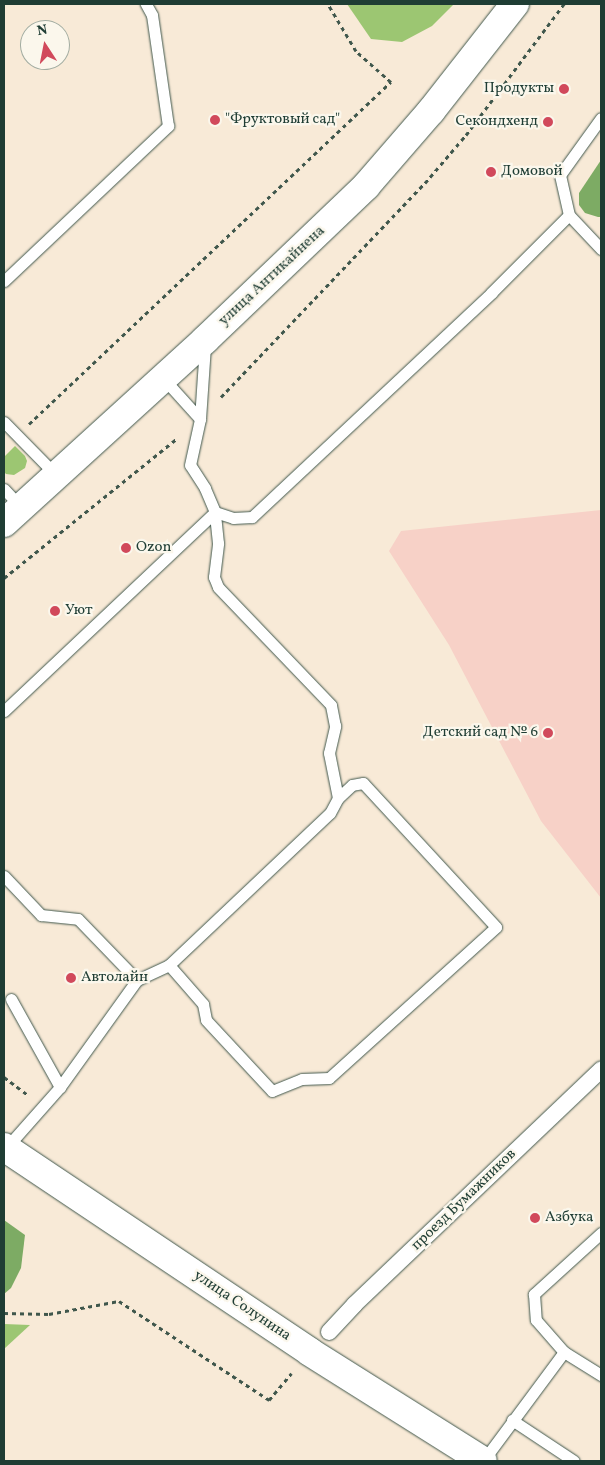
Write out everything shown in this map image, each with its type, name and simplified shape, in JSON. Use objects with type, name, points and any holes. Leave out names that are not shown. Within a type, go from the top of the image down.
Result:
[{"type":"street","name":"улица Антикайнена","points":[[10,506],[56,476],[205,340],[366,186],[430,111],[514,4]]},
{"type":"street","name":"проезд Бумажников","points":[[329,1332],[362,1297],[601,1070]]},
{"type":"street","name":"улица Солунина","points":[[5,1148],[310,1352],[483,1461]]},
{"type":"lane","points":[[4,281],[168,126],[152,15],[146,4]]},
{"type":"lane","points":[[601,118],[560,175],[568,215],[601,250]]},
{"type":"lane","points":[[215,512],[233,518],[252,517],[490,293],[568,215]]},
{"type":"lane","points":[[205,340],[200,419],[190,465],[205,488],[215,512],[218,543],[214,577],[218,587],[331,705],[334,726],[329,753],[338,798]]},
{"type":"lane","points":[[163,378],[200,419]]},
{"type":"lane","points":[[4,422],[56,476]]},
{"type":"lane","points":[[4,711],[215,512]]},
{"type":"lane","points":[[5,1148],[60,1088],[137,980],[169,965],[330,813],[338,798],[352,785],[363,783],[496,927],[329,1078],[302,1079],[272,1091],[206,1020],[203,1004],[169,965]]},
{"type":"lane","points":[[4,876],[41,915],[78,919],[137,980]]},
{"type":"lane","points":[[11,999],[60,1088]]},
{"type":"lane","points":[[601,1233],[534,1294],[536,1320],[564,1352],[601,1375]]},
{"type":"lane","points":[[483,1461],[564,1352]]},
{"type":"lane","points":[[512,1420],[574,1461]]},
{"type":"path","points":[[17,435],[391,82],[356,51],[328,4]]},
{"type":"path","points":[[4,578],[200,419],[425,184],[466,135],[564,4]]},
{"type":"path","points":[[4,1077],[44,1107]]},
{"type":"path","points":[[4,1313],[49,1314],[119,1301],[269,1400],[292,1373]]},
{"type":"shaded area","name":"Детский сад № 6","points":[[601,510],[601,898],[541,821],[449,645],[389,551],[401,531]]},
{"type":"green space","points":[[347,4],[454,4],[432,26],[402,42],[371,39]]},
{"type":"green space","points":[[601,160],[601,217],[598,217],[585,213],[579,205],[579,193]]},
{"type":"green space","points":[[15,446],[25,456],[27,461],[25,468],[14,475],[6,474],[4,472],[4,457]]},
{"type":"green space","points":[[4,1220],[25,1235],[21,1268],[11,1288],[4,1294]]},
{"type":"green space","points":[[4,1324],[30,1325],[4,1349]]},
{"type":"place","name":"Продукты","points":[[564,89]]},
{"type":"place","name":"\"Фруктовый сад\"","points":[[215,120]]},
{"type":"place","name":"Секондхенд","points":[[548,122]]},
{"type":"place","name":"Домовой","points":[[491,172]]},
{"type":"place","name":"Ozon","points":[[126,548]]},
{"type":"place","name":"Уют","points":[[55,611]]},
{"type":"place","name":"Детский сад № 6","points":[[548,733]]},
{"type":"place","name":"Автолайн","points":[[71,978]]},
{"type":"place","name":"Азбука","points":[[535,1218]]}]
